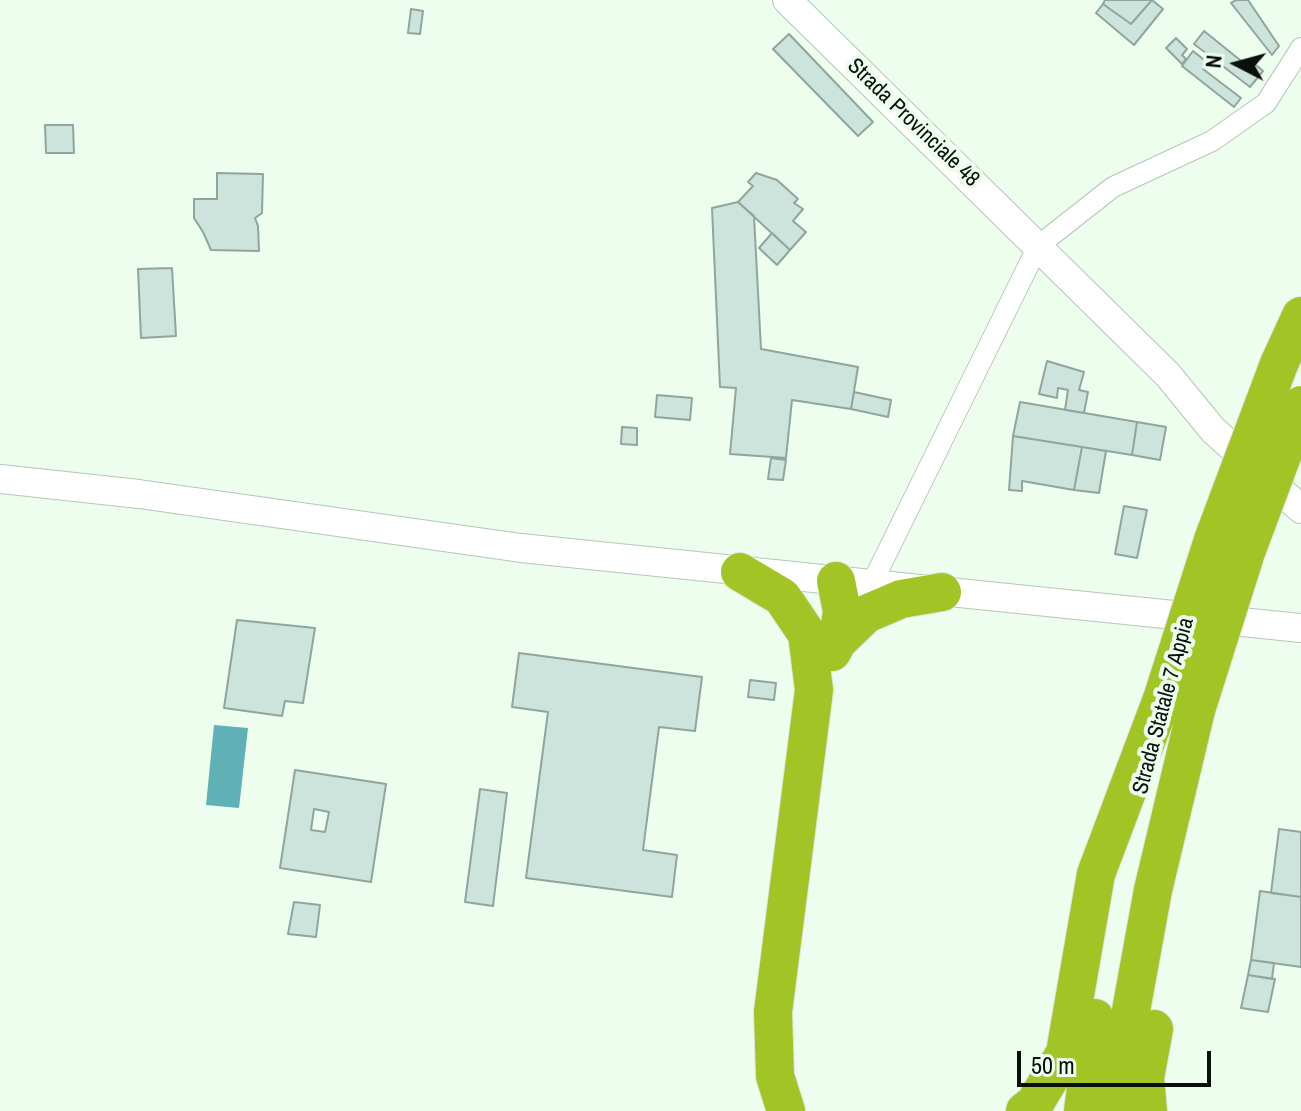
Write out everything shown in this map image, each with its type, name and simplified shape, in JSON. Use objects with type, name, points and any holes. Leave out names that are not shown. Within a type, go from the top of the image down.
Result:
[{"type":"highway","name":"Strada Statale 7 Appia","points":[[1116,1111],[1120,1071],[1153,890],[1179,704],[1213,540],[1279,364],[1301,316]]},
{"type":"highway","name":"Strada Statale 7 Appia","points":[[1083,1111],[1088,1060],[1119,881],[1179,704],[1246,552],[1301,405]]},
{"type":"highway","points":[[740,572],[782,597],[822,638]]},
{"type":"highway","points":[[807,1111],[780,1094],[773,1012],[822,638],[816,604],[858,593],[901,599],[942,592]]},
{"type":"highway","points":[[1025,1111],[1035,1103],[1065,1053],[1096,874],[1179,704]]},
{"type":"highway","points":[[1148,1111],[1145,1078],[1178,896],[1179,704]]},
{"type":"main road","name":"Strada Provinciale 48","points":[[787,0],[1168,375],[1213,430],[1301,509]]},
{"type":"main road","points":[[0,479],[155,496],[521,548],[740,572],[858,593]]},
{"type":"main road","points":[[942,592],[1300,627]]},
{"type":"street","points":[[858,593],[1038,246],[1113,187],[1212,141],[1266,103],[1301,48]]},
{"type":"water","points":[[214,725],[248,728],[239,808],[206,805]]},
{"type":"building","points":[[1105,0],[1152,0],[1131,24],[1103,4]]},
{"type":"building","points":[[1152,0],[1163,9],[1134,45],[1096,13],[1103,4],[1131,24]]},
{"type":"building","points":[[1248,0],[1279,46],[1272,55],[1231,3]]},
{"type":"building","points":[[411,9],[423,11],[420,34],[408,33]]},
{"type":"building","points":[[1204,31],[1245,64],[1249,59],[1263,71],[1250,87],[1194,44]]},
{"type":"building","points":[[789,34],[873,122],[858,136],[773,49]]},
{"type":"building","points":[[1176,38],[1187,49],[1182,55],[1186,59],[1182,64],[1166,48]]},
{"type":"building","points":[[1193,51],[1208,63],[1203,69],[1241,98],[1234,107],[1182,66]]},
{"type":"building","points":[[45,125],[73,125],[74,153],[46,153]]},
{"type":"building","points":[[217,173],[263,174],[262,213],[255,218],[259,251],[211,250],[194,218],[194,199],[217,199]]},
{"type":"building","points":[[756,173],[777,180],[798,199],[794,203],[803,209],[793,221],[806,232],[790,250],[738,202],[753,186],[748,182]]},
{"type":"building","points":[[738,202],[754,216],[761,349],[858,367],[851,409],[792,400],[786,458],[730,454],[736,388],[720,387],[712,208]]},
{"type":"building","points":[[772,233],[790,250],[777,265],[759,248]]},
{"type":"building","points":[[172,268],[176,336],[141,338],[138,269]]},
{"type":"building","points":[[1047,361],[1084,372],[1079,390],[1088,392],[1084,413],[1065,410],[1068,390],[1058,388],[1057,398],[1039,394]]},
{"type":"building","points":[[854,392],[891,400],[888,417],[851,409]]},
{"type":"building","points":[[657,395],[692,398],[690,420],[655,417]]},
{"type":"building","points":[[1020,402],[1137,422],[1132,455],[1013,436]]},
{"type":"building","points":[[1137,422],[1166,427],[1160,460],[1132,455]]},
{"type":"building","points":[[622,427],[637,428],[637,445],[621,444]]},
{"type":"building","points":[[1013,436],[1082,447],[1074,490],[1022,481],[1022,491],[1009,490]]},
{"type":"building","points":[[1082,447],[1106,451],[1099,493],[1074,490]]},
{"type":"building","points":[[771,458],[786,460],[783,480],[768,479]]},
{"type":"building","points":[[1124,506],[1147,510],[1137,558],[1115,554]]},
{"type":"building","points":[[237,620],[315,628],[303,703],[285,701],[282,716],[224,708]]},
{"type":"building","points":[[519,653],[702,677],[695,731],[659,727],[643,850],[677,855],[672,897],[526,878],[548,712],[512,707]]},
{"type":"building","points":[[750,680],[776,683],[774,700],[748,697]]},
{"type":"building","points":[[295,770],[386,784],[371,882],[280,868]],"holes":[[[314,809],[329,812],[325,832],[311,830]]]},
{"type":"building","points":[[480,789],[507,793],[493,906],[465,902]]},
{"type":"building","points":[[1279,829],[1301,832],[1301,897],[1271,893]]},
{"type":"building","points":[[1260,891],[1301,897],[1301,967],[1251,960]]},
{"type":"building","points":[[294,902],[320,905],[316,937],[288,934]]},
{"type":"building","points":[[1251,960],[1274,963],[1272,979],[1248,975]]},
{"type":"building","points":[[1248,975],[1275,979],[1268,1012],[1241,1008]]}]
